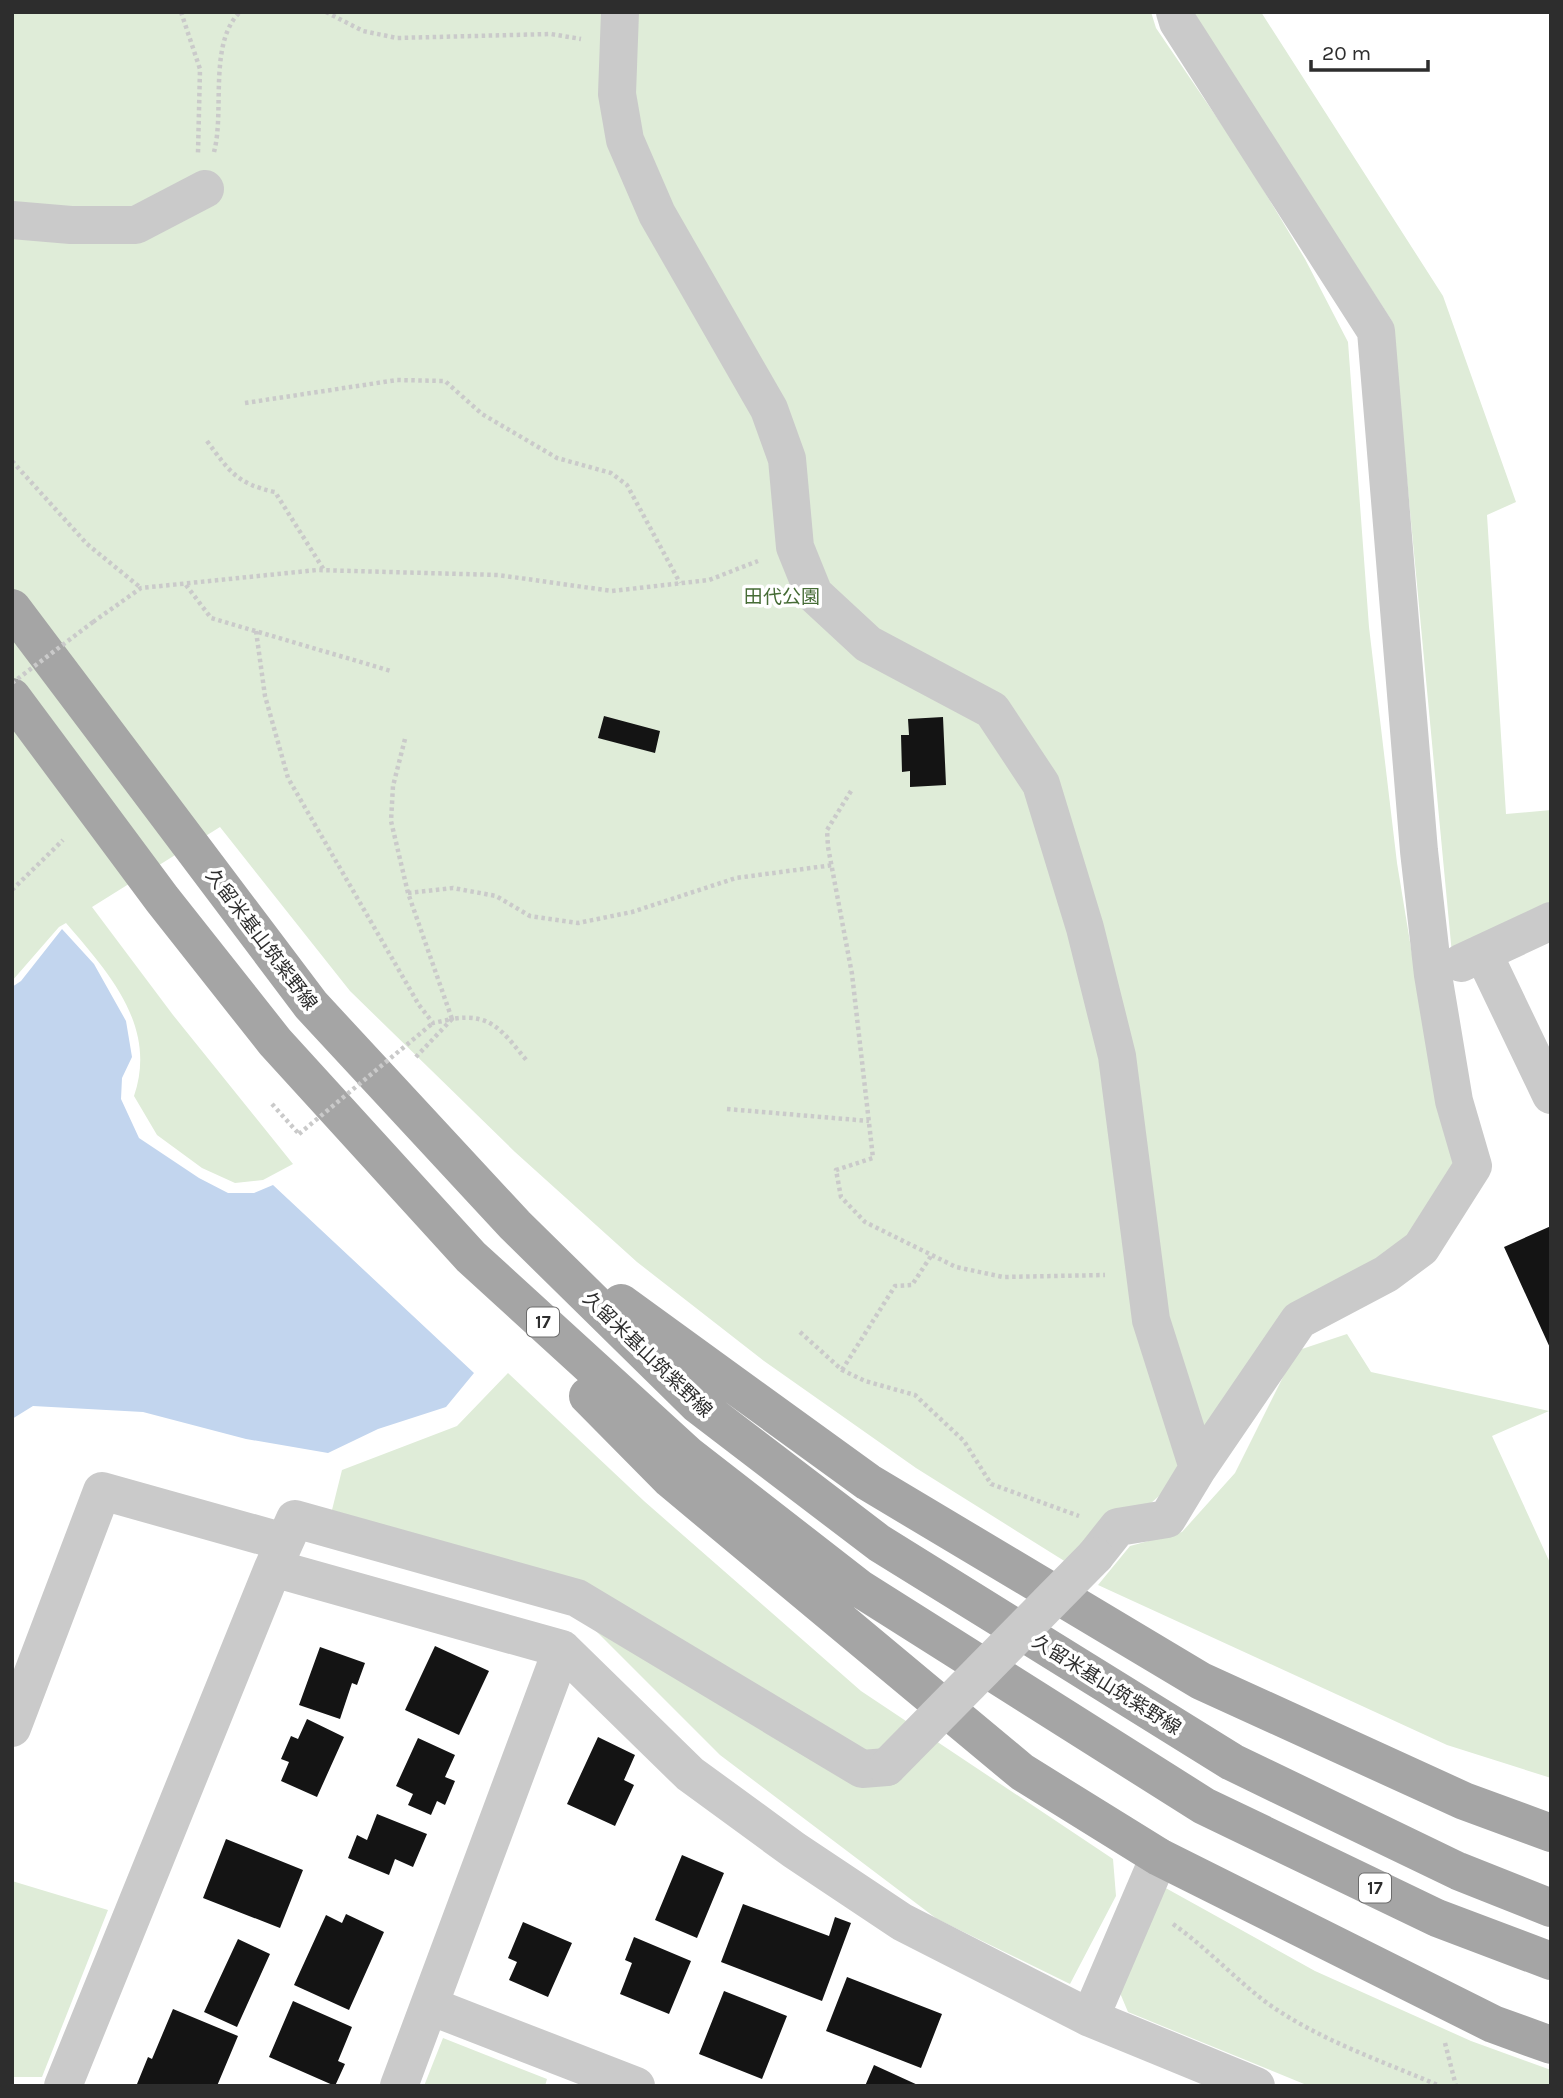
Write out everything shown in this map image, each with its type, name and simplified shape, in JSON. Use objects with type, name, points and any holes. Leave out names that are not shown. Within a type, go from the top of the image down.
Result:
[{"type":"main road","name":"久留米基山筑紫野線","points":[[12,608],[311,1005],[515,1225],[698,1405],[879,1543],[1232,1762],[1458,1871],[1551,1908]]},
{"type":"main road","name":"17","points":[[12,697],[162,900],[275,1042],[471,1257],[688,1455],[859,1588],[1204,1806],[1437,1919],[1551,1961]]},
{"type":"main road","points":[[515,1225],[869,1482],[1201,1681],[1464,1801],[1551,1833]]},
{"type":"main road","points":[[471,1257],[536,1343],[670,1479],[1022,1772],[1159,1857],[1493,2024],[1551,2045]]},
{"type":"street","points":[[63,2086],[278,1555],[295,1519],[578,1598],[862,1769],[887,1767],[1106,1541],[1167,1519],[1198,1468],[1299,1320],[1386,1274],[1421,1248],[1472,1166],[1454,1101],[1433,975],[1419,851],[1376,331],[1178,22],[1175,12]]},
{"type":"street","points":[[619,24],[617,94],[625,140],[657,214],[769,410],[787,459],[794,547],[814,594],[867,644],[992,710],[1041,784],[1085,928],[1117,1056],[1143,1275],[1151,1320],[1198,1468]]},
{"type":"street","points":[[12,220],[71,225],[136,225],[199,192]]},
{"type":"street","points":[[1433,975],[1551,921]]},
{"type":"street","points":[[1483,953],[1551,1095]]},
{"type":"street","points":[[12,1728],[102,1491],[278,1555],[562,1649],[690,1773],[794,1850],[902,1922],[1090,2018],[1256,2086]]},
{"type":"street","points":[[398,2086],[562,1649]]},
{"type":"street","points":[[1090,2018],[1159,1857]]},
{"type":"street","points":[[430,2006],[636,2086]]},
{"type":"path","points":[[181,12],[200,69],[199,192]]},
{"type":"path","points":[[199,192],[216,144],[220,69],[229,23],[240,12]]},
{"type":"path","points":[[326,12],[363,31],[397,38],[551,34],[586,40],[619,24]]},
{"type":"path","points":[[245,403],[397,380],[445,381],[482,414],[557,458],[611,473],[627,485],[680,583]]},
{"type":"path","points":[[207,441],[231,474],[255,488],[275,492],[324,570]]},
{"type":"path","points":[[12,461],[88,544],[141,588]]},
{"type":"path","points":[[12,683],[141,588],[324,570],[498,575],[612,591],[709,580],[794,547]]},
{"type":"path","points":[[186,585],[211,618],[391,671]]},
{"type":"path","points":[[256,631],[265,696],[288,778],[389,956],[433,1023]]},
{"type":"path","points":[[405,739],[393,786],[391,821],[408,893],[452,1019]]},
{"type":"path","points":[[851,792],[827,830],[852,974],[873,1158],[835,1170],[841,1197],[864,1222],[956,1268],[1003,1276],[1143,1275]]},
{"type":"path","points":[[12,890],[63,840]]},
{"type":"path","points":[[408,893],[453,888],[496,896],[530,916],[578,923],[632,912],[736,878],[833,865]]},
{"type":"path","points":[[272,1104],[299,1134],[433,1023],[452,1019],[467,1017],[495,1023],[527,1062]]},
{"type":"path","points":[[409,1065],[452,1019]]},
{"type":"path","points":[[727,1109],[869,1121]]},
{"type":"path","points":[[842,1370],[895,1286],[912,1285],[931,1256]]},
{"type":"path","points":[[800,1332],[842,1370],[865,1381],[915,1395],[964,1441],[991,1484],[1057,1509],[1106,1541]]},
{"type":"path","points":[[1138,1907],[1166,1918],[1201,1943],[1269,2004],[1323,2037],[1440,2086]]},
{"type":"path","points":[[1445,2041],[1455,2086]]},
{"type":"green space","name":"田代公園","points":[[12,12],[1151,12],[1156,28],[1243,156],[1305,259],[1348,342],[1369,627],[1397,863],[1436,1100],[1455,1161],[1410,1242],[1285,1315],[1175,1482],[1142,1511],[1066,1562],[916,1468],[764,1361],[637,1262],[515,1152],[350,991],[220,827],[92,907],[173,1015],[293,1164],[263,1180],[235,1183],[202,1168],[157,1135],[134,1096],[140,1070],[139,1046],[134,1023],[125,1002],[98,961],[66,923],[59,927],[12,981]]},
{"type":"green space","points":[[1191,12],[1261,12],[1443,296],[1516,502],[1487,515],[1506,814],[1551,810],[1551,907],[1452,954],[1392,321]]},
{"type":"green space","points":[[1347,1334],[1371,1372],[1549,1411],[1492,1436],[1551,1565],[1551,1778],[1447,1745],[1098,1585],[1130,1546],[1182,1532],[1235,1473],[1296,1351]]},
{"type":"green space","points":[[508,1373],[644,1501],[861,1691],[1113,1859],[1116,1896],[1070,1984],[937,1919],[720,1755],[586,1621],[332,1510],[342,1470],[457,1426]]},
{"type":"green space","points":[[12,1881],[108,1910],[42,2077],[12,2077]]},
{"type":"green space","points":[[1162,1886],[1315,1971],[1471,2041],[1551,2070],[1551,2086],[1309,2086],[1128,2012],[1120,1993]]},
{"type":"green space","points":[[443,2038],[547,2079],[545,2086],[424,2086]]},
{"type":"water","points":[[62,929],[94,964],[126,1021],[132,1057],[122,1078],[121,1099],[139,1138],[199,1178],[228,1193],[254,1193],[273,1185],[474,1373],[446,1407],[378,1429],[328,1453],[246,1439],[143,1412],[33,1406],[12,1419],[12,987],[21,981]]},
{"type":"building","points":[[604,716],[660,731],[655,753],[598,738]]},
{"type":"building","points":[[943,717],[946,785],[910,787],[910,771],[902,772],[901,735],[909,735],[908,719]]},
{"type":"building","points":[[1551,1226],[1551,1350],[1504,1247]]},
{"type":"building","points":[[435,1646],[489,1671],[459,1735],[405,1710]]},
{"type":"building","points":[[320,1647],[365,1663],[357,1685],[352,1683],[340,1719],[299,1705]]},
{"type":"building","points":[[307,1719],[344,1737],[317,1797],[281,1781],[289,1762],[281,1759],[291,1736],[298,1739]]},
{"type":"building","points":[[598,1737],[635,1755],[624,1780],[634,1785],[615,1826],[567,1804]]},
{"type":"building","points":[[418,1738],[455,1755],[445,1777],[455,1781],[445,1805],[437,1801],[431,1815],[408,1805],[413,1794],[396,1786]]},
{"type":"building","points":[[377,1814],[427,1834],[413,1867],[395,1859],[389,1875],[348,1858],[357,1835],[367,1840]]},
{"type":"building","points":[[226,1839],[303,1870],[280,1928],[203,1898]]},
{"type":"building","points":[[682,1855],[724,1873],[697,1938],[655,1920]]},
{"type":"building","points":[[743,1904],[829,1936],[835,1917],[851,1923],[822,2001],[721,1962]]},
{"type":"building","points":[[346,1914],[384,1932],[349,2010],[294,1985],[326,1915],[342,1923]]},
{"type":"building","points":[[523,1922],[572,1943],[548,1997],[509,1980],[517,1962],[508,1958]]},
{"type":"building","points":[[634,1937],[691,1961],[669,2014],[620,1994],[632,1963],[625,1960]]},
{"type":"building","points":[[238,1939],[270,1954],[237,2027],[204,2012]]},
{"type":"building","points":[[847,1977],[942,2014],[921,2068],[826,2031]]},
{"type":"building","points":[[724,1991],[787,2016],[762,2079],[699,2054]]},
{"type":"building","points":[[293,2001],[352,2027],[338,2061],[345,2064],[335,2086],[269,2057]]},
{"type":"building","points":[[173,2009],[238,2036],[217,2086],[137,2084],[148,2057],[152,2059]]},
{"type":"building","points":[[874,2065],[920,2086],[865,2086]]}]
